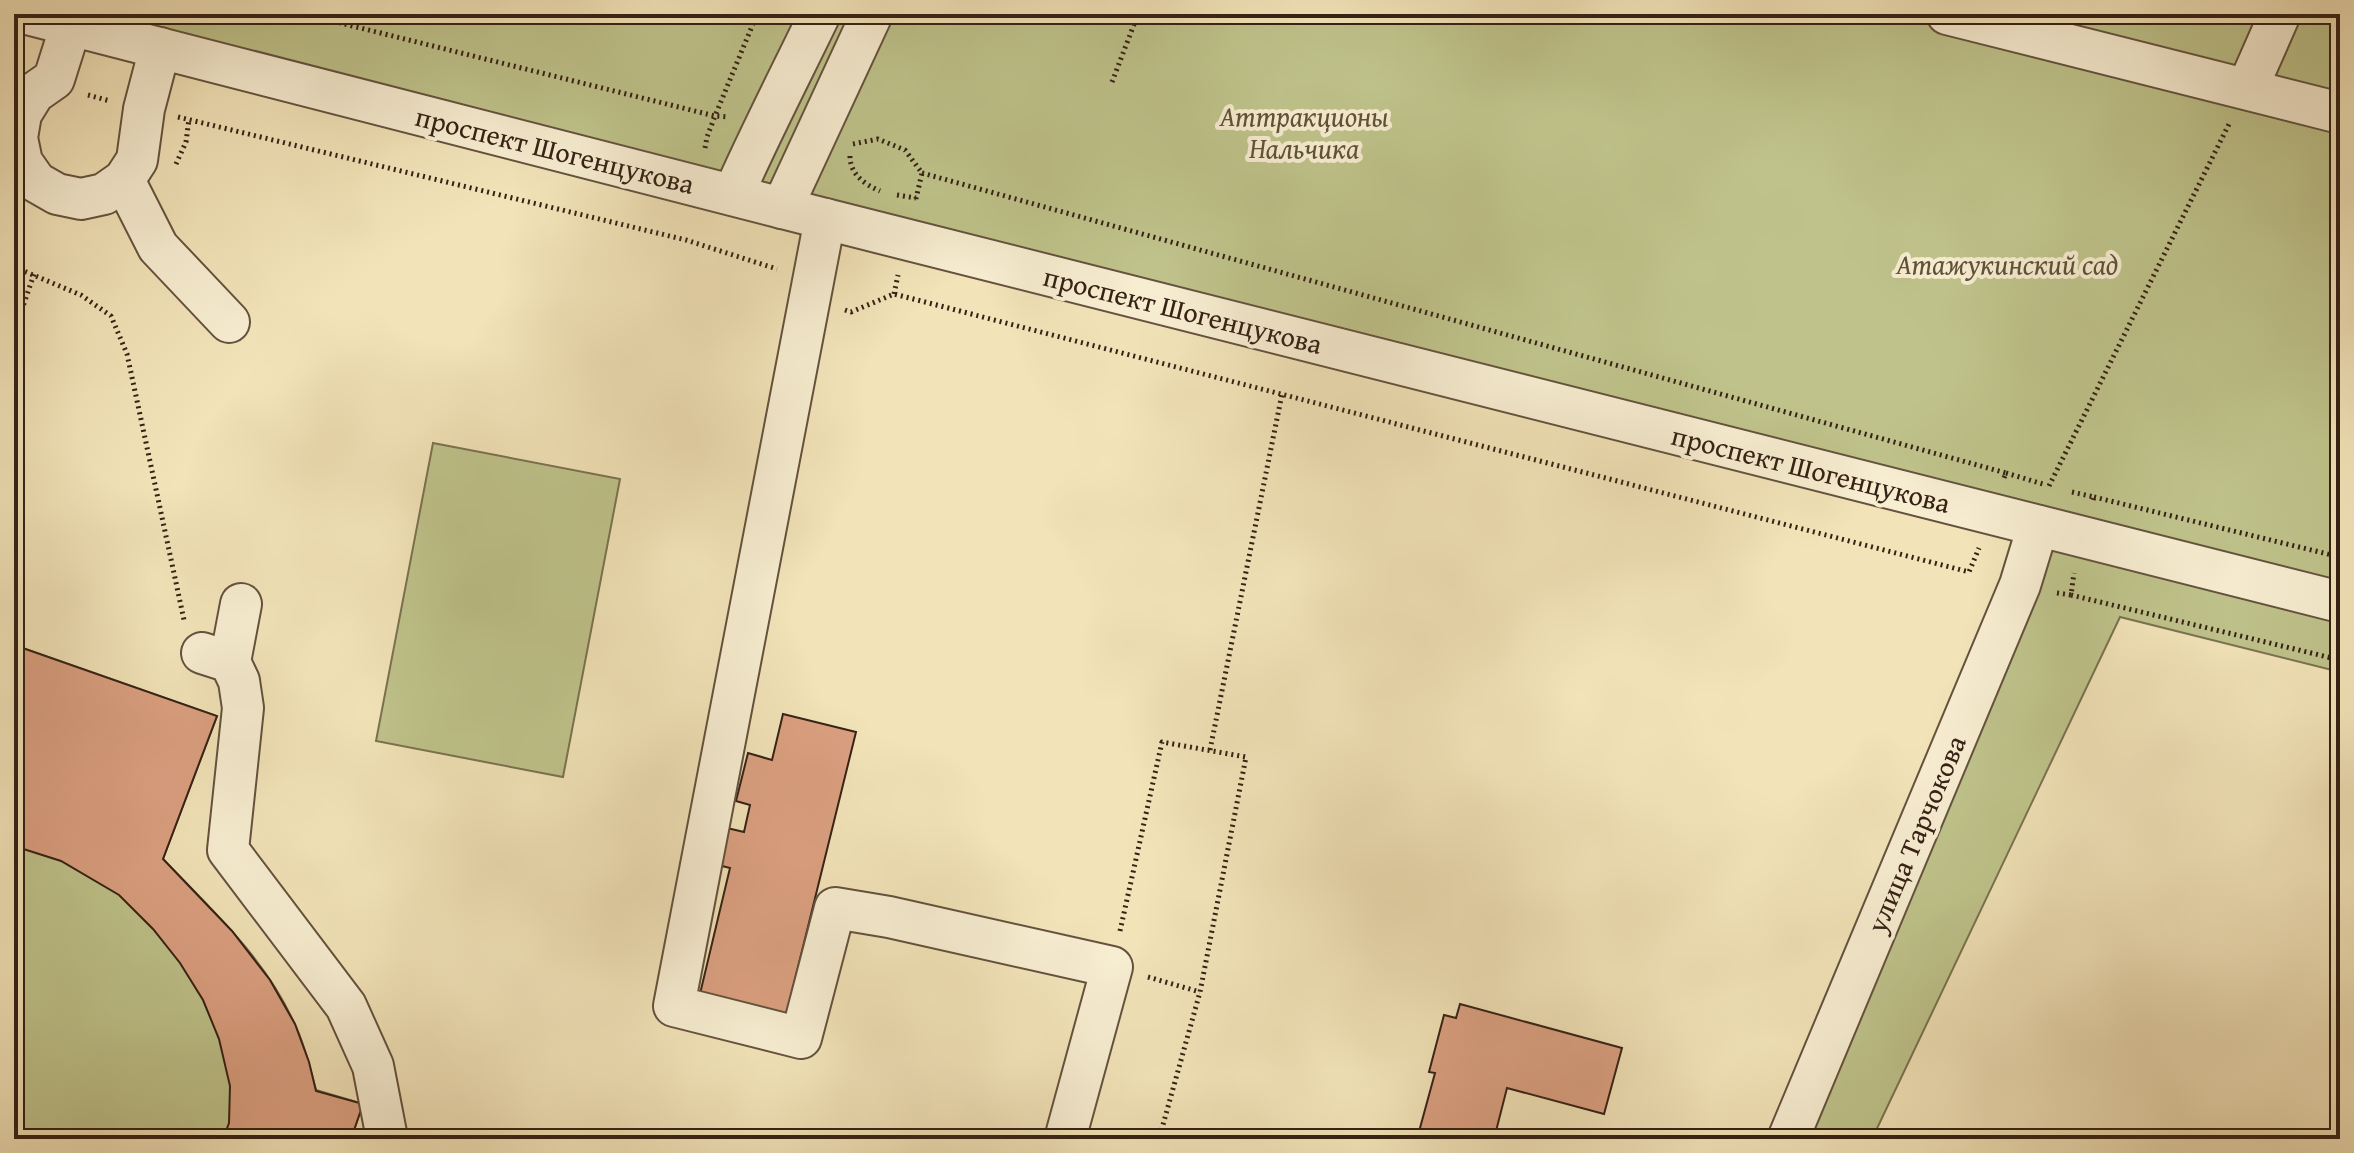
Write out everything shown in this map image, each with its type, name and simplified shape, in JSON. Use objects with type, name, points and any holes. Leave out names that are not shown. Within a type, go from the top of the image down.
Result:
[{"type":"street","name":"проспект Шогенцукова","points":[[27,14],[2340,602]]},
{"type":"street","points":[[733,195],[751,152],[820,14]]},
{"type":"street","points":[[782,208],[872,14]]},
{"type":"street","points":[[1947,14],[2340,113]]},
{"type":"street","points":[[2247,89],[2280,14]]},
{"type":"street","points":[[71,25],[54,79],[34,93],[21,114],[17,138],[22,162],[36,182],[57,194],[81,199],[104,194],[124,180],[137,160],[144,109],[160,48]]},
{"type":"street","points":[[124,180],[158,247],[229,322]]},
{"type":"street","points":[[825,219],[674,1006],[801,1038],[835,908],[889,917],[1112,967],[1065,1139]]},
{"type":"street","name":"улица Тарчокова","points":[[1788,1139],[2020,585],[2038,526]]},
{"type":"street","points":[[241,604],[206,649],[239,681],[243,708],[228,850],[346,1006],[373,1066],[386,1133],[384,1139]]},
{"type":"path","points":[[304,14],[715,116],[742,118]]},
{"type":"path","points":[[705,148],[757,14]]},
{"type":"path","points":[[1112,82],[1138,14]]},
{"type":"path","points":[[46,85],[717,250]]},
{"type":"path","points":[[2049,486],[2247,89]]},
{"type":"path","points":[[882,192],[863,183],[850,165],[850,145],[878,139],[905,150],[922,173],[2006,473],[2002,484]]},
{"type":"path","points":[[913,212],[922,173]]},
{"type":"path","points":[[893,194],[916,198]]},
{"type":"path","points":[[686,240],[692,226]]},
{"type":"path","points":[[14,267],[81,295],[111,316],[127,354],[206,649]]},
{"type":"path","points":[[894,294],[900,270]]},
{"type":"path","points":[[14,333],[34,274]]},
{"type":"path","points":[[931,304],[1969,572],[1979,547]]},
{"type":"path","points":[[1210,750],[1282,394]]},
{"type":"path","points":[[2094,497],[2340,557]]},
{"type":"path","points":[[2071,595],[2075,568]]},
{"type":"path","points":[[2043,590],[2340,660]]},
{"type":"path","points":[[1159,1139],[1200,992],[1246,757],[1162,742],[1112,967],[1200,992]]},
{"type":"green space","name":"Атажукинский сад","points":[[27,14],[2340,14],[2340,672],[2120,617],[1872,1139],[1788,1139],[2038,527]]},
{"type":"green space","points":[[433,443],[620,479],[563,777],[376,741]]},
{"type":"green space","points":[[14,645],[217,716],[163,859],[236,936],[269,979],[299,1033],[316,1090],[363,1104],[351,1139],[14,1139]]},
{"type":"building","points":[[14,645],[217,716],[163,859],[232,931],[270,980],[295,1024],[316,1091],[363,1104],[351,1139],[223,1139],[229,1123],[230,1086],[219,1039],[203,1000],[180,963],[153,929],[119,895],[61,861],[14,846]]},
{"type":"building","points":[[783,714],[856,732],[785,1020],[699,998],[730,868],[718,865],[727,828],[744,832],[750,805],[736,801],[748,753],[772,760]]},
{"type":"building","points":[[1460,1004],[1622,1048],[1604,1114],[1507,1088],[1494,1139],[1417,1139],[1435,1073],[1429,1072],[1444,1015],[1456,1018]]},
{"type":"park label","name":"Аттракционы Нальчика","points":[[1304,132]]}]
